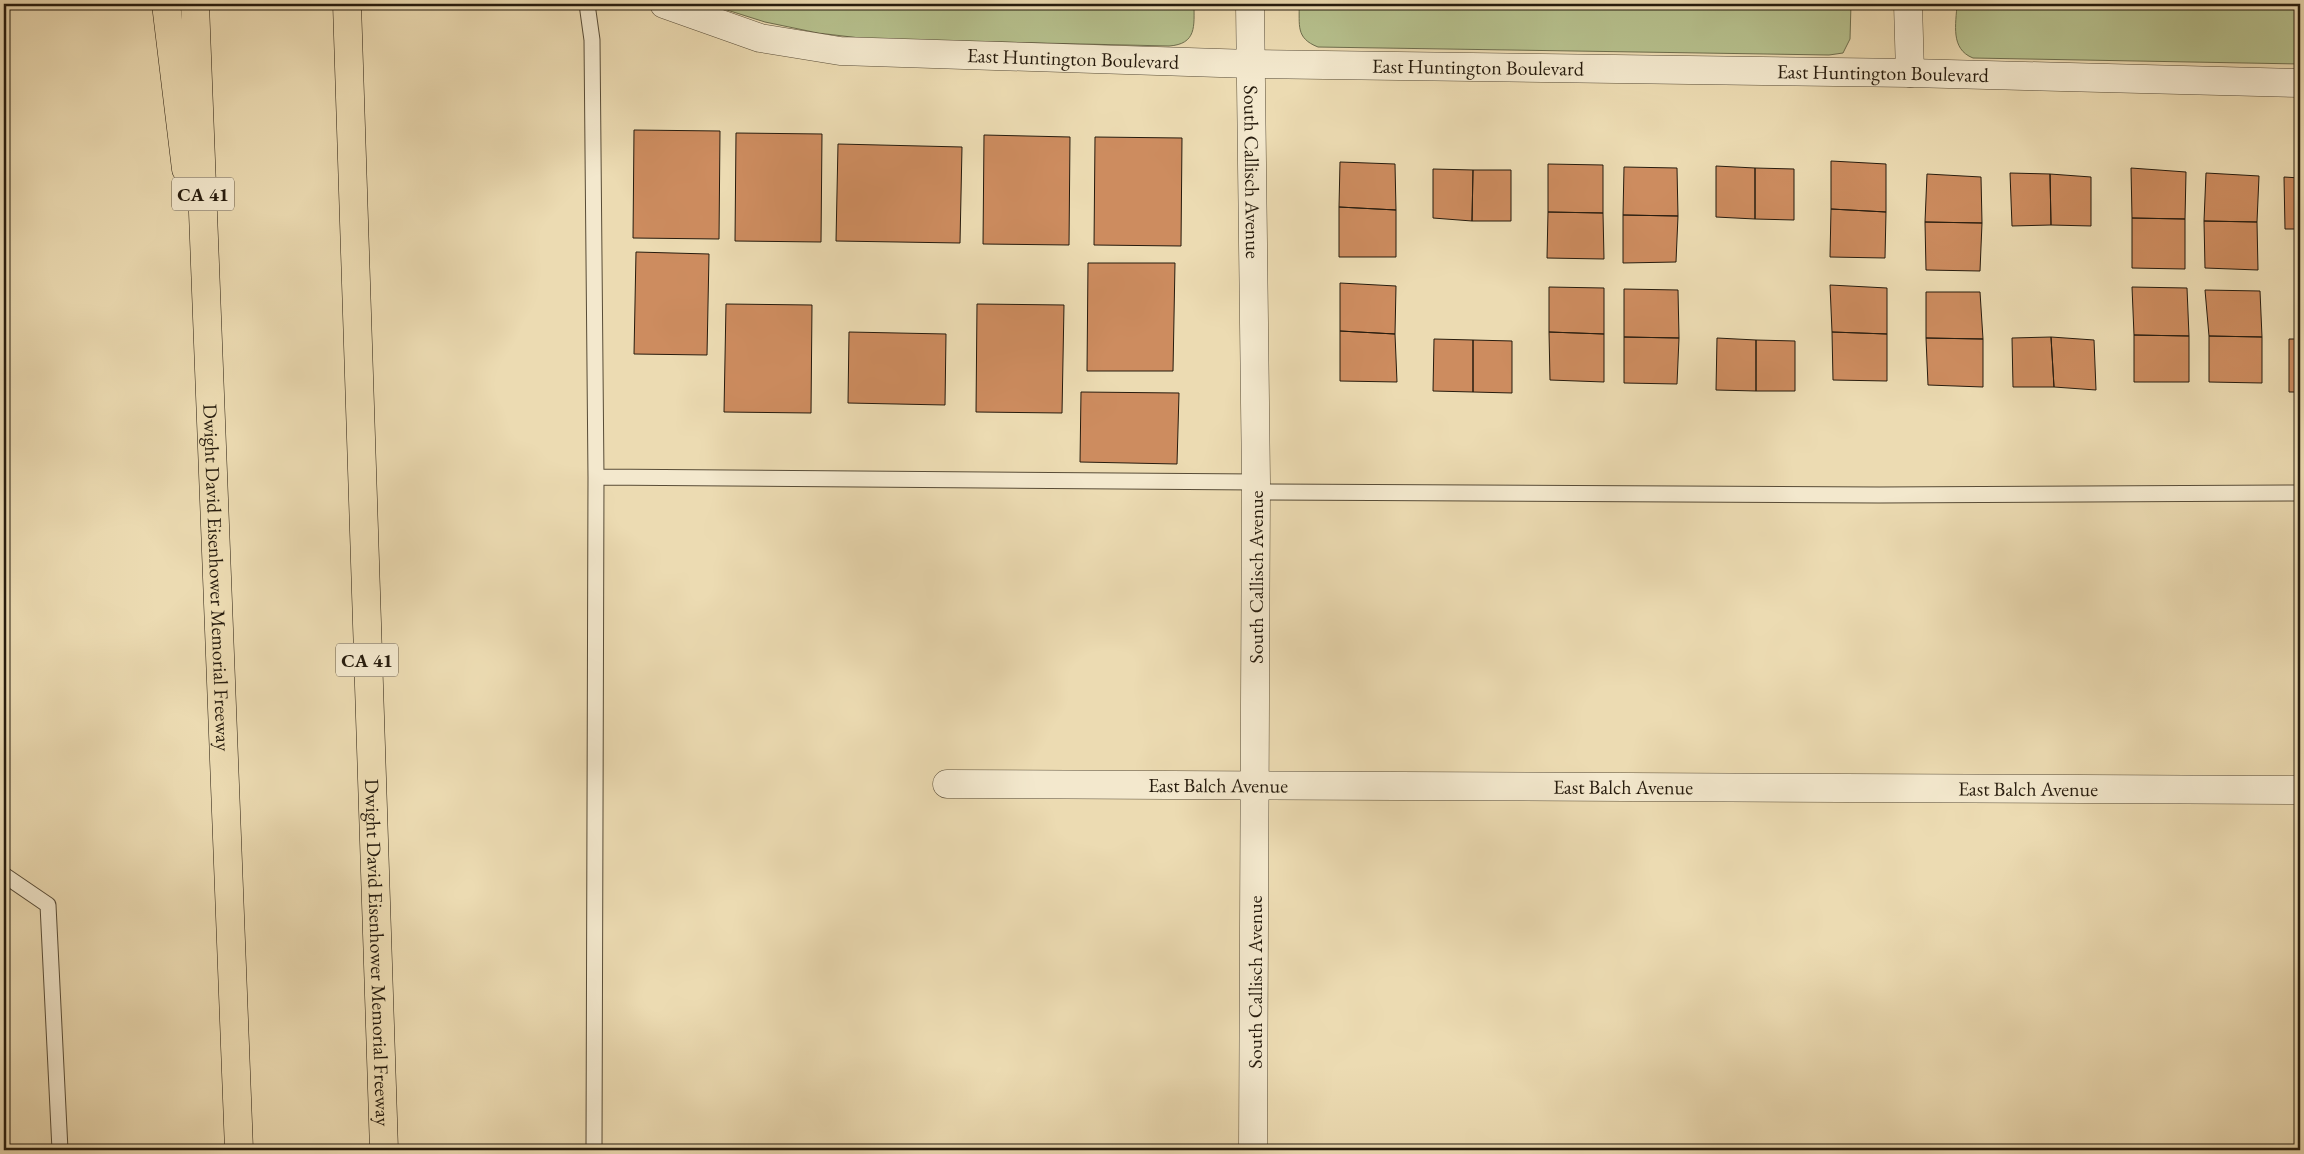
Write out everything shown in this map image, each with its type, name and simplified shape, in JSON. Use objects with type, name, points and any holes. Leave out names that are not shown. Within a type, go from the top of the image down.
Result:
[{"type":"highway","points":[[166,4],[211,384]]},
{"type":"highway","name":"Dwight David Eisenhower Memorial Freeway","points":[[195,4],[239,1150]]},
{"type":"highway","name":"Dwight David Eisenhower Memorial Freeway","points":[[347,4],[384,1150]]},
{"type":"highway","points":[[351,169],[363,4]]},
{"type":"street","name":"East Huntington Boulevard","points":[[664,4],[760,38],[840,51],[1251,64],[1910,73],[2300,83]]},
{"type":"street","name":"South Callisch Avenue","points":[[1250,4],[1256,487],[1253,1150]]},
{"type":"street","points":[[1908,4],[1910,73]]},
{"type":"street","name":"East Balch Avenue","points":[[947,784],[2300,790]]},
{"type":"lane","points":[[586,4],[592,40],[596,477],[594,1150]]},
{"type":"lane","points":[[596,477],[1878,495],[2300,493]]},
{"type":"lane","points":[[4,875],[48,906],[60,1150]]},
{"type":"green space","points":[[708,4],[1194,4],[1194,20],[1189,38],[1178,45],[1169,46],[868,39],[818,33],[765,22]]},
{"type":"green space","points":[[1299,4],[1851,4],[1850,39],[1843,53],[1829,55],[1318,47],[1302,35],[1299,24]]},
{"type":"green space","points":[[1957,4],[2300,4],[2300,64],[1973,58],[1961,49],[1958,42],[1956,35]]},
{"type":"building","points":[[634,130],[720,131],[719,239],[633,238]]},
{"type":"building","points":[[736,133],[822,134],[821,242],[735,241]]},
{"type":"building","points":[[984,135],[1070,137],[1069,245],[983,244]]},
{"type":"building","points":[[1095,137],[1182,138],[1181,246],[1094,245]]},
{"type":"building","points":[[838,144],[962,147],[960,243],[836,241]]},
{"type":"building","points":[[1831,161],[1886,164],[1886,212],[1831,209]]},
{"type":"building","points":[[1340,162],[1395,164],[1396,210],[1339,207]]},
{"type":"building","points":[[1548,164],[1603,165],[1603,213],[1548,212]]},
{"type":"building","points":[[1716,166],[1755,168],[1755,219],[1716,217]]},
{"type":"building","points":[[1624,167],[1677,168],[1678,216],[1623,215]]},
{"type":"building","points":[[1755,168],[1794,169],[1794,220],[1755,219]]},
{"type":"building","points":[[2131,168],[2186,172],[2185,219],[2132,218]]},
{"type":"building","points":[[1433,169],[1473,170],[1472,221],[1433,218]]},
{"type":"building","points":[[1473,170],[1511,170],[1511,221],[1472,221]]},
{"type":"building","points":[[2010,173],[2050,174],[2051,225],[2012,226]]},
{"type":"building","points":[[2206,173],[2259,176],[2257,222],[2204,221]]},
{"type":"building","points":[[1927,174],[1981,177],[1982,223],[1925,222]]},
{"type":"building","points":[[2050,174],[2091,177],[2091,226],[2051,225]]},
{"type":"building","points":[[2284,177],[2300,178],[2300,229],[2285,229]]},
{"type":"building","points":[[1339,207],[1396,210],[1396,257],[1339,257]]},
{"type":"building","points":[[1831,209],[1886,212],[1885,258],[1830,257]]},
{"type":"building","points":[[1548,212],[1603,213],[1604,259],[1547,258]]},
{"type":"building","points":[[1623,215],[1678,216],[1676,262],[1623,263]]},
{"type":"building","points":[[2132,218],[2185,219],[2185,269],[2132,268]]},
{"type":"building","points":[[2204,221],[2257,222],[2258,270],[2205,268]]},
{"type":"building","points":[[1925,222],[1982,223],[1980,271],[1926,270]]},
{"type":"building","points":[[636,252],[709,254],[707,355],[634,354]]},
{"type":"building","points":[[1088,263],[1175,263],[1173,371],[1087,371]]},
{"type":"building","points":[[1340,283],[1396,286],[1395,334],[1340,331]]},
{"type":"building","points":[[1830,285],[1887,288],[1887,334],[1832,332]]},
{"type":"building","points":[[1549,287],[1604,288],[1604,334],[1549,332]]},
{"type":"building","points":[[2132,287],[2187,288],[2189,336],[2134,335]]},
{"type":"building","points":[[1624,289],[1678,290],[1679,338],[1624,337]]},
{"type":"building","points":[[2205,290],[2260,291],[2262,337],[2209,336]]},
{"type":"building","points":[[1926,292],[1980,292],[1983,339],[1926,338]]},
{"type":"building","points":[[726,304],[812,305],[811,413],[724,412]]},
{"type":"building","points":[[977,304],[1064,305],[1062,413],[976,412]]},
{"type":"building","points":[[1340,331],[1395,334],[1397,382],[1340,381]]},
{"type":"building","points":[[849,332],[946,334],[945,405],[848,403]]},
{"type":"building","points":[[1549,332],[1604,334],[1604,382],[1550,380]]},
{"type":"building","points":[[1832,332],[1887,334],[1887,381],[1833,380]]},
{"type":"building","points":[[2134,335],[2189,336],[2189,382],[2134,382]]},
{"type":"building","points":[[2209,336],[2262,337],[2262,383],[2209,382]]},
{"type":"building","points":[[1624,337],[1679,338],[1677,384],[1624,383]]},
{"type":"building","points":[[2051,337],[2054,387],[2013,387],[2012,338]]},
{"type":"building","points":[[2051,337],[2094,340],[2096,390],[2054,387]]},
{"type":"building","points":[[1717,338],[1756,340],[1756,391],[1716,390]]},
{"type":"building","points":[[1926,338],[1983,339],[1983,387],[1928,385]]},
{"type":"building","points":[[1434,339],[1473,340],[1473,392],[1433,391]]},
{"type":"building","points":[[2289,339],[2300,339],[2300,392],[2289,392]]},
{"type":"building","points":[[1473,340],[1512,341],[1512,393],[1473,392]]},
{"type":"building","points":[[1756,340],[1795,341],[1795,391],[1756,391]]},
{"type":"building","points":[[1081,392],[1179,393],[1177,464],[1080,462]]}]
